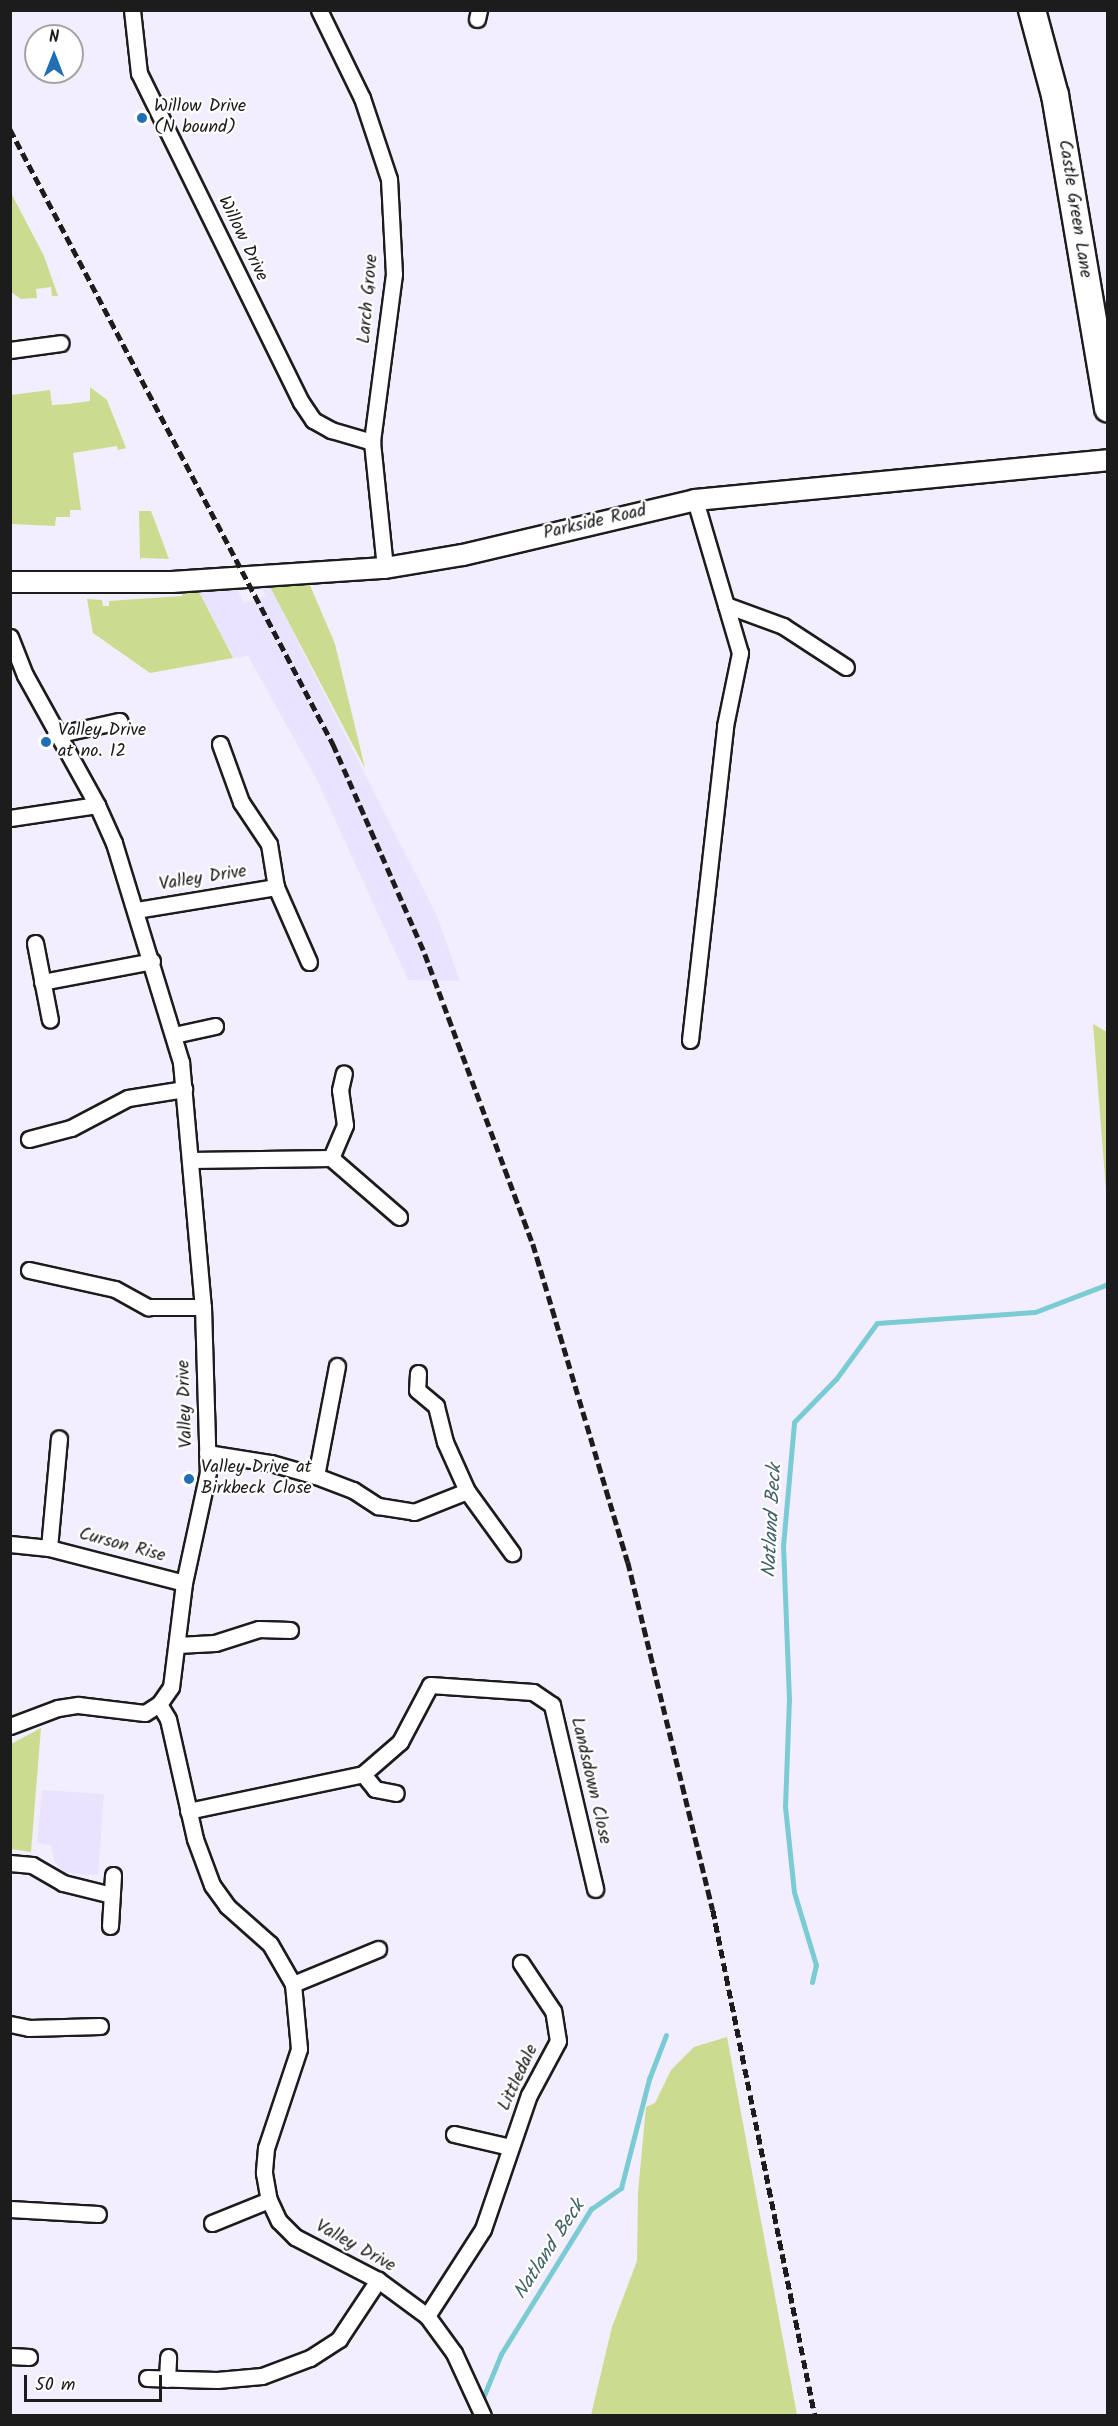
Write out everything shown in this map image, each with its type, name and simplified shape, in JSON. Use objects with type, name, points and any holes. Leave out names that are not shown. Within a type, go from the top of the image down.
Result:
[{"type":"highway","name":"Castle Green Lane","points":[[1032,10],[1062,131],[1107,409]]},
{"type":"street","name":"Willow Drive","points":[[132,10],[139,73],[301,402],[314,420],[332,430],[372,442]]},
{"type":"street","name":"Larch Grove","points":[[320,10],[362,98],[389,179],[394,274],[372,442],[385,568]]},
{"type":"street","points":[[10,350],[61,343]]},
{"type":"street","name":"Parkside Road","points":[[10,582],[84,584],[232,580],[385,568],[463,555],[695,500],[1107,460]]},
{"type":"street","points":[[690,1040],[725,726],[740,653],[695,500]]},
{"type":"street","points":[[726,605],[783,626],[846,667]]},
{"type":"street","name":"Valley Drive","points":[[10,637],[18,677],[97,805],[137,910],[174,1035],[184,1089],[203,1307],[208,1472],[184,1583],[171,1687],[159,1704],[168,1719],[188,1811],[212,1885],[227,1906],[270,1944],[293,1984],[299,2049],[266,2148],[264,2173],[269,2200],[279,2221],[295,2237],[378,2280],[427,2316],[454,2353],[483,2415]]},
{"type":"street","points":[[55,735],[119,721]]},
{"type":"street","name":"Valley Drive","points":[[220,744],[241,802],[269,844],[276,887],[309,962]]},
{"type":"street","points":[[10,818],[97,805]]},
{"type":"street","name":"Valley Drive","points":[[137,910],[276,887]]},
{"type":"street","points":[[35,943],[50,1020]]},
{"type":"street","points":[[42,982],[152,962]]},
{"type":"street","points":[[174,1035],[215,1026]]},
{"type":"street","points":[[331,1158],[345,1125],[340,1090],[344,1073]]},
{"type":"street","points":[[29,1139],[71,1128],[128,1098],[184,1089]]},
{"type":"street","points":[[190,1160],[331,1158],[399,1217]]},
{"type":"street","points":[[29,1270],[115,1289],[148,1307],[203,1307]]},
{"type":"street","points":[[316,1476],[337,1366]]},
{"type":"street","points":[[418,1373],[417,1390],[436,1406],[445,1442],[467,1491],[512,1553]]},
{"type":"street","name":"Curson Rise","points":[[49,1548],[58,1438]]},
{"type":"street","points":[[207,1454],[272,1463],[353,1490],[378,1506],[414,1512],[467,1491]]},
{"type":"street","name":"Curson Rise","points":[[10,1544],[49,1548],[184,1583]]},
{"type":"street","points":[[177,1645],[215,1643],[259,1629],[290,1630]]},
{"type":"street","name":"Landsdown Close","points":[[188,1811],[363,1774],[400,1742],[430,1685],[533,1692],[552,1705],[595,1889]]},
{"type":"street","points":[[10,1726],[58,1708],[78,1705],[145,1713],[159,1704]]},
{"type":"street","points":[[363,1774],[375,1789],[396,1793]]},
{"type":"street","points":[[10,1863],[43,1869],[63,1883],[112,1895]]},
{"type":"street","points":[[110,1926],[113,1875]]},
{"type":"street","points":[[293,1984],[378,1949]]},
{"type":"street","name":"Littledale","points":[[427,2316],[483,2229],[500,2189],[510,2147],[529,2095],[558,2041],[553,2012],[521,1963]]},
{"type":"street","points":[[10,2024],[29,2028],[100,2026]]},
{"type":"street","points":[[454,2134],[510,2147]]},
{"type":"street","points":[[212,2223],[269,2200]]},
{"type":"street","points":[[10,2209],[98,2214]]},
{"type":"street","points":[[147,2378],[217,2380],[262,2376],[310,2358],[339,2339],[378,2280]]},
{"type":"street","points":[[10,2355],[29,2357]]},
{"type":"street","points":[[167,2379],[168,2357]]},
{"type":"shaded area","points":[[269,585],[437,916],[460,981],[408,980],[317,780],[248,656],[233,658],[198,590],[237,589],[244,603],[266,596],[261,586]]},
{"type":"shaded area","points":[[42,1790],[104,1794],[98,1875],[66,1873],[55,1863],[51,1845],[37,1843]]},
{"type":"green space","points":[[11,193],[44,256],[58,296],[52,296],[51,287],[36,289],[37,298],[21,299],[11,292]]},
{"type":"green space","points":[[90,387],[107,400],[126,448],[118,450],[117,446],[73,453],[81,510],[70,510],[70,517],[56,517],[55,526],[11,524],[11,395],[50,390],[52,405],[68,404],[90,401]]},
{"type":"green space","points":[[139,511],[151,511],[169,559],[141,558],[140,561]]},
{"type":"green space","points":[[309,583],[335,644],[365,768],[269,585]]},
{"type":"green space","points":[[186,590],[198,590],[233,658],[150,673],[93,633],[87,599],[102,600],[103,606],[109,606],[109,601],[182,596]]},
{"type":"green space","points":[[1093,1024],[1107,1032],[1107,1203]]},
{"type":"green space","points":[[41,1728],[31,1852],[11,1849],[11,1744]]},
{"type":"green space","points":[[727,2037],[797,2415],[591,2415],[612,2327],[637,2261],[638,2192],[646,2107],[655,2103],[671,2070],[694,2047]]},
{"type":"waterway","name":"Natland Beck","points":[[812,1982],[816,1965],[794,1892],[785,1807],[789,1700],[783,1546],[794,1422],[836,1379],[877,1323],[1035,1312],[1108,1284]]},
{"type":"waterway","name":"Natland Beck","points":[[480,2405],[501,2354],[591,2209],[621,2188],[649,2079],[666,2035]]},
{"type":"railway","points":[[10,129],[333,744],[425,954],[533,1244],[628,1562],[713,1910],[815,2416]]},
{"type":"place","name":"Willow Drive (N bound)","points":[[142,118]]},
{"type":"place","name":"Valley Drive at no. 12","points":[[46,742]]},
{"type":"place","name":"Valley Drive at Birkbeck Close","points":[[189,1479]]}]
